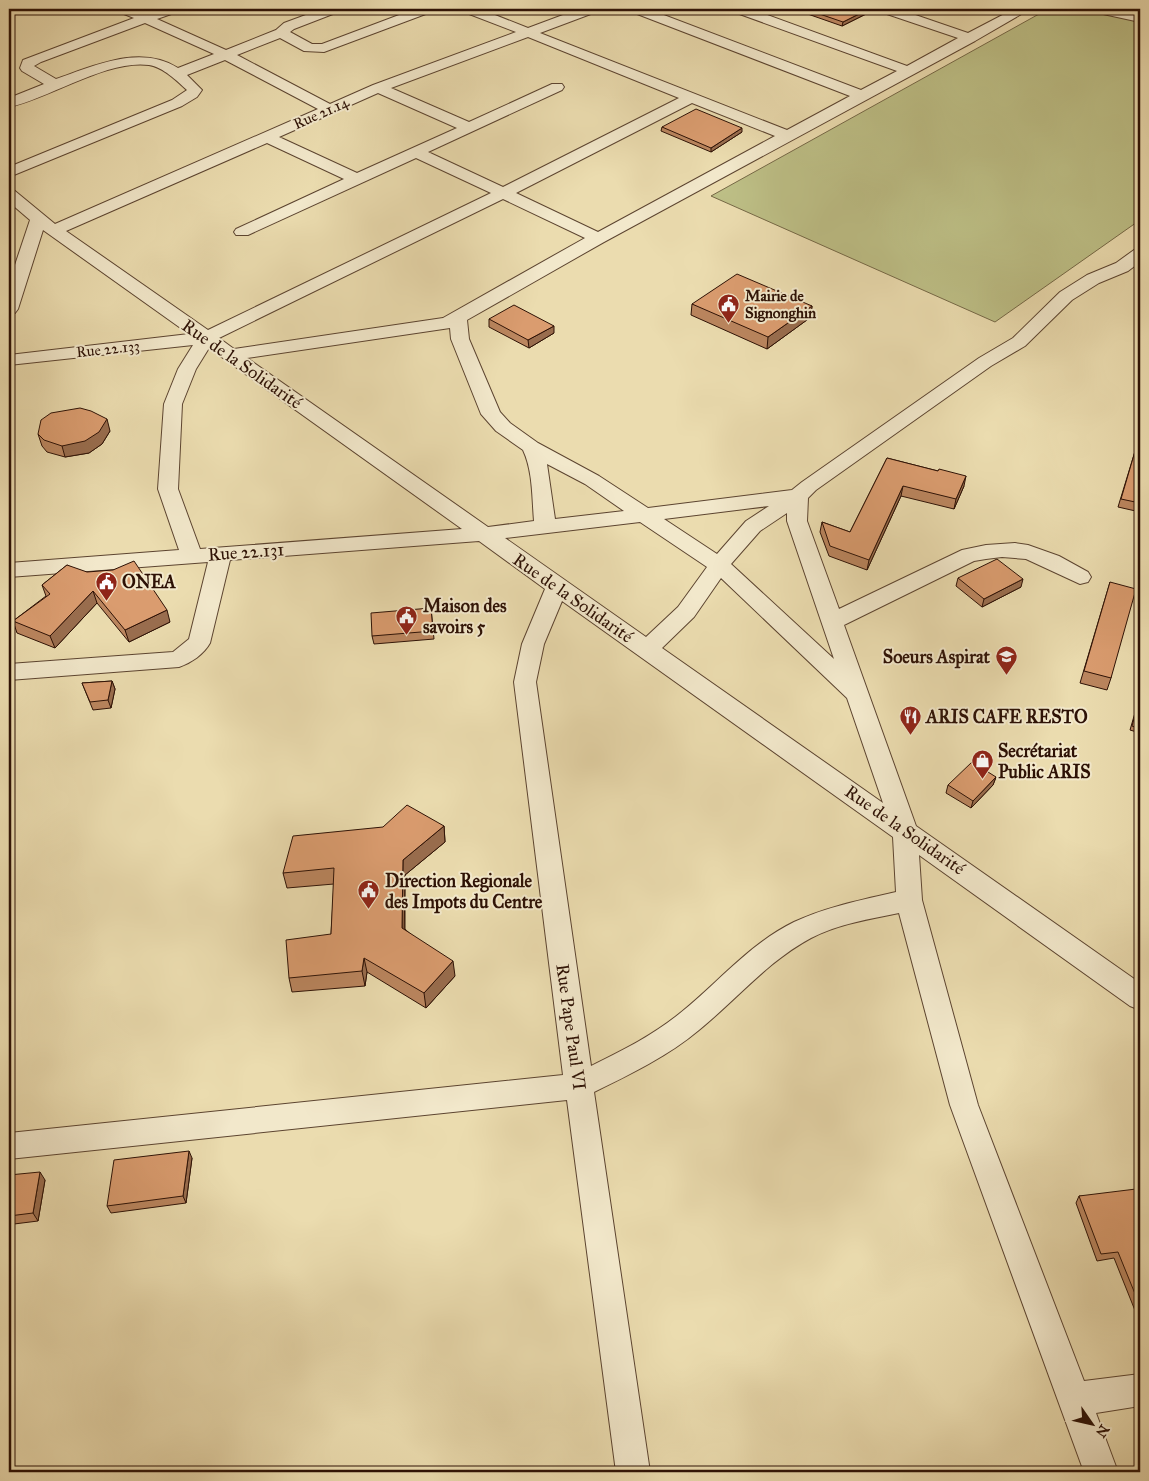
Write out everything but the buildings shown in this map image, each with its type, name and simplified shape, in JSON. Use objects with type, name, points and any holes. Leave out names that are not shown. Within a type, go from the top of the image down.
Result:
[{"type":"street","points":[[124,9],[225,54],[329,109]]},
{"type":"street","points":[[56,85],[28,68],[28,64],[36,58],[87,38],[172,9]]},
{"type":"street","points":[[179,74],[281,33],[289,26],[333,9]]},
{"type":"street","points":[[281,33],[309,48],[324,48],[426,9]]},
{"type":"street","points":[[469,9],[788,136]]},
{"type":"street","name":"Rue 21.14","points":[[46,224],[267,137],[378,88],[591,9]]},
{"type":"street","points":[[637,9],[862,96]]},
{"type":"street","points":[[739,9],[909,71]]},
{"type":"street","points":[[886,9],[970,38]]},
{"type":"street","points":[[230,355],[434,327],[458,319],[598,238],[1023,9]]},
{"type":"street","points":[[1099,9],[1140,18]]},
{"type":"street","points":[[9,103],[56,85],[131,62],[150,61],[179,74],[195,90],[185,99],[9,172]]},
{"type":"street","points":[[242,232],[557,87]]},
{"type":"street","points":[[378,88],[468,127]]},
{"type":"street","points":[[192,556],[168,489],[173,404],[187,369],[206,338],[504,193],[692,98]]},
{"type":"street","points":[[267,137],[357,179]]},
{"type":"street","points":[[416,152],[598,238]]},
{"type":"street","name":"Rue de la Solidarité","points":[[9,194],[46,224],[206,338],[646,650],[905,830],[1140,998]]},
{"type":"street","points":[[9,309],[46,224]]},
{"type":"street","points":[[646,650],[686,612],[719,565],[753,526],[985,362],[1019,342],[1066,296],[1093,279],[1122,267],[1140,254]]},
{"type":"street","points":[[458,319],[460,339],[491,414],[502,427],[531,447],[592,480],[719,565],[858,694]]},
{"type":"street","name":"Rue 22.133","points":[[9,360],[206,338]]},
{"type":"street","points":[[531,447],[540,475],[545,526]]},
{"type":"street","points":[[798,496],[797,521],[905,830],[909,900],[964,1105],[1101,1472]]},
{"type":"street","name":"Rue 22.131","points":[[9,570],[484,534],[798,496]]},
{"type":"street","points":[[833,621],[969,555],[992,550],[1023,550],[1050,558],[1080,577]]},
{"type":"street","points":[[9,672],[179,659],[199,643],[221,554]]},
{"type":"street","name":"Rue Pape Paul VI","points":[[557,587],[533,644],[525,682],[579,1086],[634,1472]]},
{"type":"street","points":[[9,1146],[579,1086],[659,1044],[687,1024],[777,946],[804,930],[833,919],[909,900]]},
{"type":"street","points":[[1075,1399],[1140,1390]]},
{"type":"green space","points":[[1048,9],[1140,9],[1140,220],[995,322],[711,196]]},
{"type":"place","name":"Mairie de Signonghin","points":[[729,324]]},
{"type":"place","name":"ONEA","points":[[106,601]]},
{"type":"place","name":"Maison des savoirs 5","points":[[407,635]]},
{"type":"place","name":"Soeurs Aspirat","points":[[1006,676]]},
{"type":"place","name":"ARIS CAFE RESTO","points":[[910,736]]},
{"type":"place","name":"Secrétariat Public ARIS","points":[[982,780]]},
{"type":"place","name":"Direction Regionale des Impots du Centre","points":[[369,910]]}]
